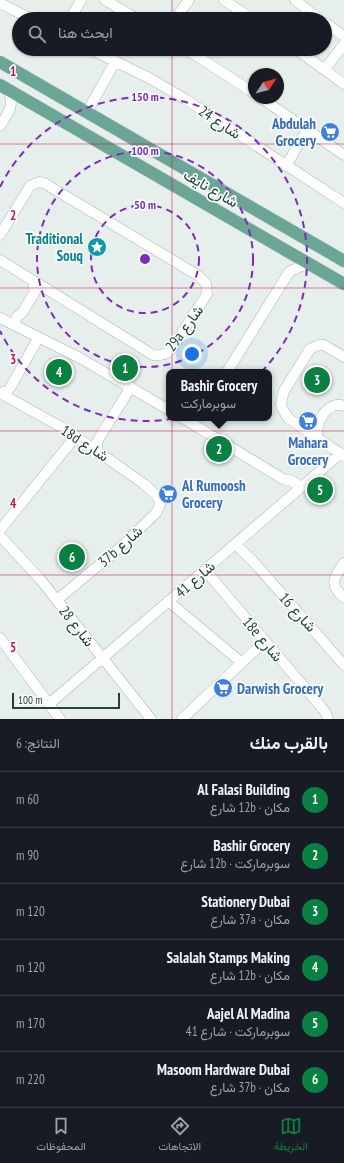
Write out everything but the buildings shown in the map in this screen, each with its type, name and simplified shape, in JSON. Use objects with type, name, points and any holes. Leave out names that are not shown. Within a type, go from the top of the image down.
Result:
[{"type":"main road","name":"شارع نايف","points":[[0,62],[344,261]]},
{"type":"main road","points":[[0,67],[13,70]]},
{"type":"main road","name":"شارع نايف","points":[[3,87],[344,284]]},
{"type":"street","points":[[74,12],[81,0]]},
{"type":"street","points":[[105,0],[125,12]]},
{"type":"street","points":[[180,12],[189,0]]},
{"type":"street","points":[[224,0],[242,12]]},
{"type":"street","points":[[295,0],[310,12]]},
{"type":"street","points":[[0,3],[17,12]]},
{"type":"street","points":[[332,28],[344,36]]},
{"type":"street","points":[[325,69],[344,44]]},
{"type":"street","name":"شارع 24","points":[[103,56],[151,79],[186,99],[344,203]]},
{"type":"street","points":[[197,56],[248,89]]},
{"type":"street","points":[[306,56],[344,84]]},
{"type":"street","points":[[87,112],[115,62]]},
{"type":"street","points":[[0,126],[11,106],[11,97],[3,87]]},
{"type":"street","points":[[10,110],[22,103],[31,103]]},
{"type":"street","points":[[270,104],[344,155]]},
{"type":"street","points":[[286,166],[307,130]]},
{"type":"street","name":"29a شارع","points":[[0,235],[30,186],[39,182],[44,183],[199,276],[203,279],[207,289],[205,298],[174,346],[165,355],[159,356],[147,353],[0,260]]},
{"type":"street","points":[[284,249],[288,258],[289,272]]},
{"type":"street","points":[[229,369],[289,272],[299,266],[309,264]]},
{"type":"street","points":[[15,325],[18,316],[22,313],[35,292],[34,281]]},
{"type":"street","points":[[35,292],[46,289]]},
{"type":"street","points":[[0,318],[39,337],[131,387],[166,408]]},
{"type":"street","points":[[0,393],[8,391],[39,337]]},
{"type":"street","points":[[342,454],[288,418],[282,408],[281,403],[284,392],[310,349],[319,345],[328,347],[344,357]]},
{"type":"street","points":[[98,450],[98,442],[101,435],[131,387]]},
{"type":"street","name":"18d شارع","points":[[0,393],[98,450],[134,476],[154,493],[157,496],[160,505]]},
{"type":"street","points":[[318,438],[318,425],[329,407],[336,404],[344,406]]},
{"type":"street","points":[[197,422],[283,479],[292,481],[301,487]]},
{"type":"street","points":[[306,430],[318,425]]},
{"type":"street","points":[[0,530],[76,436]]},
{"type":"street","name":"شارع 41","points":[[48,704],[301,487],[342,454]]},
{"type":"street","points":[[283,479],[293,494]]},
{"type":"street","name":"37b شارع","points":[[57,600],[123,545],[156,513],[160,505]]},
{"type":"street","name":"شارع 28","points":[[0,536],[31,568],[151,719]]},
{"type":"street","name":"شارع 16","points":[[238,542],[247,548],[252,560],[344,665]]},
{"type":"street","points":[[344,563],[337,573],[334,581],[335,589],[344,598]]},
{"type":"street","name":"18e شارع","points":[[205,570],[322,708],[328,719]]},
{"type":"street","points":[[168,601],[242,663]]},
{"type":"street","points":[[0,638],[60,719]]},
{"type":"street","points":[[182,719],[266,641]]},
{"type":"place","name":"Abdulah Grocery","points":[[330,132]]},
{"type":"place","name":"Traditional Souq","points":[[97,247]]},
{"type":"place","name":"Al Falasi Building","points":[[125,368]]},
{"type":"place","name":"Salalah Stamps Making","points":[[59,372]]},
{"type":"place","name":"Stationery Dubai","points":[[317,380]]},
{"type":"place","name":"Mahara Grocery","points":[[308,421]]},
{"type":"place","name":"Bashir Grocery","points":[[219,449]]},
{"type":"place","name":"Aajel Al Madina","points":[[320,490]]},
{"type":"place","name":"Al Rumoosh Grocery","points":[[168,494]]},
{"type":"place","name":"Masoom Hardware Dubai","points":[[72,557]]},
{"type":"place","name":"Darwish Grocery","points":[[223,688]]}]
